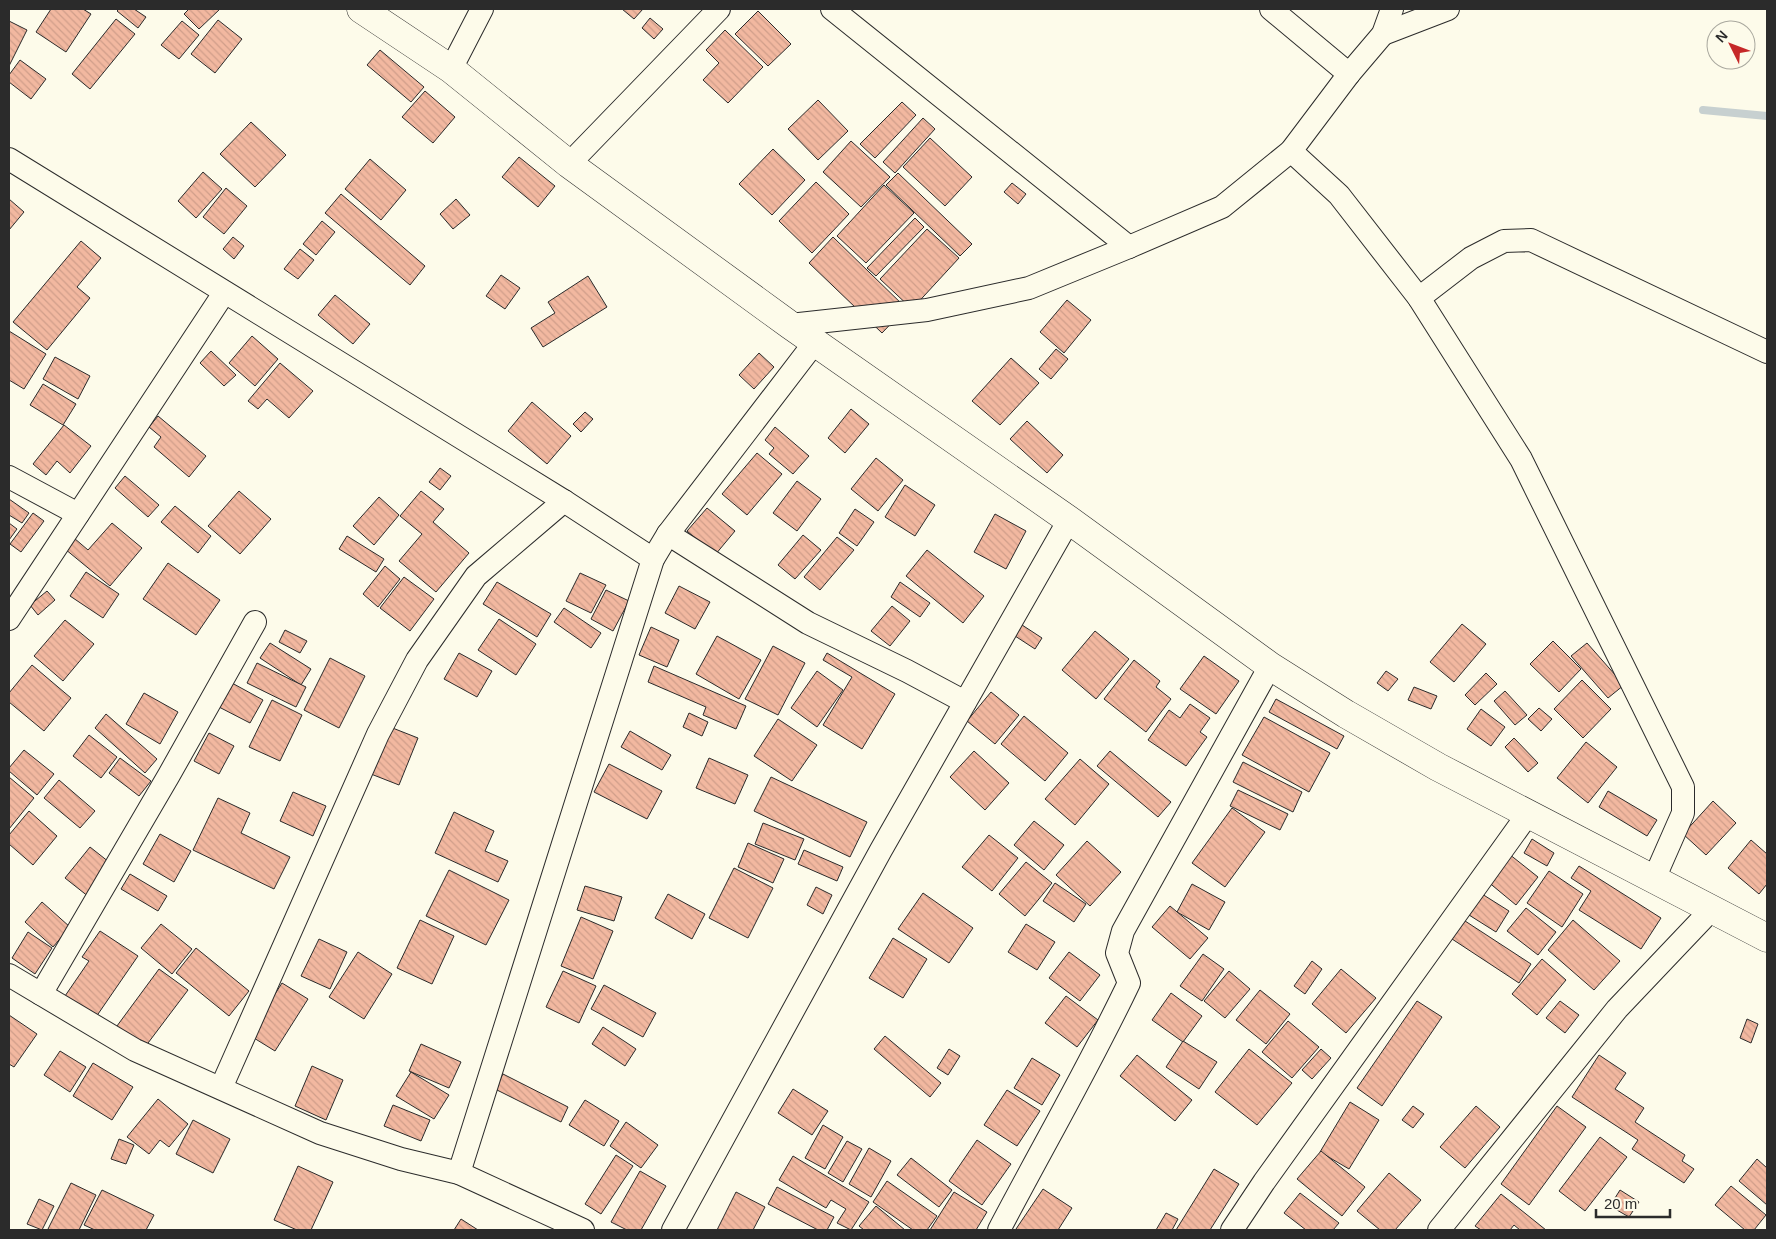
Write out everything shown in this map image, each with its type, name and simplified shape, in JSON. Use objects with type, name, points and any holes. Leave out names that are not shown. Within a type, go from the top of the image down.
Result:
[{"type":"street","points":[[361,9],[450,69],[569,164],[790,325],[1069,520],[1270,666],[1346,714],[1421,757],[1767,938]]},
{"type":"street","points":[[450,69],[482,9]]},
{"type":"street","points":[[569,164],[719,9]]},
{"type":"street","points":[[832,9],[1129,247]]},
{"type":"street","points":[[1271,9],[1349,74]]},
{"type":"street","points":[[790,325],[926,310],[1029,288],[1222,207],[1291,151],[1349,74],[1383,34],[1392,9]]},
{"type":"street","points":[[1383,34],[1448,9]]},
{"type":"street","points":[[1291,151],[1338,195],[1420,298],[1520,459],[1683,787],[1683,813],[1654,879]]},
{"type":"street","points":[[9,159],[564,501],[653,559]]},
{"type":"street","points":[[1420,298],[1471,258],[1504,241],[1531,240],[1767,352]]},
{"type":"street","points":[[9,619],[224,293]]},
{"type":"street","points":[[459,1173],[653,559],[668,534],[815,342]]},
{"type":"street","points":[[9,477],[78,514]]},
{"type":"street","points":[[221,1088],[378,734],[417,660],[476,576],[564,501]]},
{"type":"street","points":[[673,1230],[881,850],[1069,520]]},
{"type":"street","points":[[668,534],[808,623],[907,671],[965,702]]},
{"type":"street","points":[[41,994],[169,775],[255,622]]},
{"type":"street","points":[[999,1230],[1041,1149],[1092,1059],[1129,983],[1117,952],[1123,932],[1270,666]]},
{"type":"street","points":[[1232,1230],[1264,1182],[1528,814]]},
{"type":"street","points":[[1439,1230],[1617,1008],[1712,909]]},
{"type":"street","points":[[9,976],[135,1050],[320,1133],[401,1158],[459,1173],[583,1230]]},
{"type":"building","points":[[51,9],[83,9],[91,14],[66,52],[36,32]]},
{"type":"building","points":[[119,9],[134,9],[146,17],[138,28],[117,11]]},
{"type":"building","points":[[189,9],[220,9],[199,29],[184,14]]},
{"type":"building","points":[[622,9],[643,9],[634,19]]},
{"type":"building","points":[[758,11],[791,44],[768,66],[735,34]]},
{"type":"building","points":[[650,18],[663,29],[654,39],[642,28]]},
{"type":"building","points":[[116,19],[135,34],[90,89],[72,74]]},
{"type":"building","points":[[218,20],[242,39],[215,73],[191,54]]},
{"type":"building","points":[[9,21],[27,30],[9,66]]},
{"type":"building","points":[[182,21],[199,35],[179,59],[161,45]]},
{"type":"building","points":[[725,30],[763,67],[728,103],[703,80],[719,63],[706,50]]},
{"type":"building","points":[[380,50],[424,87],[411,102],[367,65]]},
{"type":"building","points":[[20,60],[46,79],[31,99],[9,82],[9,75]]},
{"type":"building","points":[[425,91],[455,117],[433,143],[402,117]]},
{"type":"building","points":[[818,100],[848,131],[818,160],[788,129]]},
{"type":"building","points":[[902,102],[916,115],[875,158],[860,144]]},
{"type":"building","points":[[923,118],[935,129],[895,173],[883,162]]},
{"type":"building","points":[[251,122],[286,155],[255,187],[220,154]]},
{"type":"building","points":[[930,138],[972,177],[945,206],[903,167]]},
{"type":"building","points":[[851,141],[890,177],[861,207],[823,172]]},
{"type":"building","points":[[773,149],[805,180],[772,215],[739,184]]},
{"type":"building","points":[[519,157],[555,186],[538,207],[502,177]]},
{"type":"building","points":[[370,159],[406,190],[381,220],[345,189]]},
{"type":"building","points":[[203,172],[222,189],[196,218],[178,201]]},
{"type":"building","points":[[898,173],[972,244],[960,256],[886,185]]},
{"type":"building","points":[[816,182],[849,214],[812,253],[779,221]]},
{"type":"building","points":[[1012,183],[1026,194],[1018,204],[1004,192]]},
{"type":"building","points":[[884,185],[914,213],[866,263],[837,236]]},
{"type":"building","points":[[226,188],[247,206],[224,234],[203,217]]},
{"type":"building","points":[[341,194],[425,266],[410,285],[325,213]]},
{"type":"building","points":[[9,199],[24,212],[9,230]]},
{"type":"building","points":[[456,199],[470,215],[453,229],[440,214]]},
{"type":"building","points":[[915,218],[924,227],[876,276],[867,268]]},
{"type":"building","points":[[322,221],[335,232],[316,255],[303,244]]},
{"type":"building","points":[[927,229],[959,258],[912,309],[880,279]]},
{"type":"building","points":[[233,237],[244,246],[234,259],[223,249]]},
{"type":"building","points":[[833,237],[906,308],[882,333],[809,263]]},
{"type":"building","points":[[81,241],[101,258],[77,287],[90,298],[47,350],[13,322]]},
{"type":"building","points":[[300,249],[314,260],[298,279],[284,269]]},
{"type":"building","points":[[501,275],[520,288],[505,309],[486,296]]},
{"type":"building","points":[[588,276],[607,307],[543,347],[531,328],[555,313],[548,302]]},
{"type":"building","points":[[335,295],[370,324],[353,344],[318,315]]},
{"type":"building","points":[[1067,300],[1091,320],[1064,353],[1040,332]]},
{"type":"building","points":[[9,331],[46,354],[24,389],[9,380]]},
{"type":"building","points":[[252,336],[278,359],[255,386],[229,363]]},
{"type":"building","points":[[1056,349],[1068,359],[1051,379],[1039,369]]},
{"type":"building","points":[[211,351],[236,375],[224,386],[200,363]]},
{"type":"building","points":[[759,353],[774,367],[754,389],[739,375]]},
{"type":"building","points":[[55,357],[90,376],[78,399],[43,379]]},
{"type":"building","points":[[1011,358],[1039,383],[1000,425],[972,401]]},
{"type":"building","points":[[280,363],[313,391],[289,418],[267,399],[258,409],[248,401]]},
{"type":"building","points":[[43,384],[76,404],[63,425],[30,405]]},
{"type":"building","points":[[532,402],[571,436],[547,464],[508,431]]},
{"type":"building","points":[[851,409],[869,424],[845,453],[828,438]]},
{"type":"building","points":[[585,412],[593,419],[581,432],[573,424]]},
{"type":"building","points":[[158,416],[206,456],[189,477],[154,447],[161,437],[149,427]]},
{"type":"building","points":[[1027,421],[1063,455],[1047,473],[1010,439]]},
{"type":"building","points":[[64,425],[91,446],[70,473],[57,461],[46,475],[33,464]]},
{"type":"building","points":[[775,427],[809,456],[793,474],[769,454],[774,448],[765,440]]},
{"type":"building","points":[[757,453],[782,474],[747,515],[722,494]]},
{"type":"building","points":[[876,458],[903,480],[878,511],[851,489]]},
{"type":"building","points":[[440,468],[451,476],[440,490],[429,482]]},
{"type":"building","points":[[125,476],[159,505],[148,517],[115,488]]},
{"type":"building","points":[[797,481],[821,499],[797,531],[773,513]]},
{"type":"building","points":[[905,485],[935,505],[915,536],[885,517]]},
{"type":"building","points":[[239,491],[271,519],[240,554],[208,526]]},
{"type":"building","points":[[421,491],[444,509],[433,522],[469,553],[436,592],[399,561],[422,534],[400,516]]},
{"type":"building","points":[[379,497],[399,515],[374,545],[353,526]]},
{"type":"building","points":[[9,499],[29,513],[22,523],[9,515]]},
{"type":"building","points":[[175,506],[211,536],[198,553],[161,522]]},
{"type":"building","points":[[707,508],[735,531],[715,555],[687,531]]},
{"type":"building","points":[[855,509],[874,522],[857,546],[839,533]]},
{"type":"building","points":[[33,513],[44,521],[21,552],[10,544]]},
{"type":"building","points":[[995,514],[1026,531],[1006,569],[974,552]]},
{"type":"building","points":[[9,523],[17,529],[9,540]]},
{"type":"building","points":[[112,523],[142,548],[110,586],[65,549],[74,538],[88,550]]},
{"type":"building","points":[[803,535],[821,550],[795,579],[778,565]]},
{"type":"building","points":[[347,536],[384,559],[376,572],[339,549]]},
{"type":"building","points":[[837,537],[854,550],[820,590],[804,577]]},
{"type":"building","points":[[927,550],[984,596],[963,623],[906,576]]},
{"type":"building","points":[[168,563],[220,600],[196,635],[143,599]]},
{"type":"building","points":[[385,566],[400,579],[378,607],[363,594]]},
{"type":"building","points":[[86,572],[119,594],[103,618],[70,596]]},
{"type":"building","points":[[580,573],[606,585],[591,613],[566,601]]},
{"type":"building","points":[[404,577],[434,599],[410,631],[380,608]]},
{"type":"building","points":[[497,582],[551,614],[537,637],[483,604]]},
{"type":"building","points":[[900,582],[930,603],[920,617],[891,597]]},
{"type":"building","points":[[679,586],[710,602],[695,629],[665,613]]},
{"type":"building","points":[[606,590],[629,601],[613,631],[591,619]]},
{"type":"building","points":[[47,591],[55,600],[38,615],[30,605]]},
{"type":"building","points":[[892,606],[910,621],[890,646],[871,631]]},
{"type":"building","points":[[564,608],[601,633],[591,648],[554,622]]},
{"type":"building","points":[[499,619],[536,644],[516,675],[478,650]]},
{"type":"building","points":[[65,620],[94,644],[63,681],[34,656]]},
{"type":"building","points":[[1019,623],[1042,638],[1035,649],[1012,634]]},
{"type":"building","points":[[1462,624],[1486,644],[1454,682],[1430,662]]},
{"type":"building","points":[[651,627],[679,640],[667,667],[639,655]]},
{"type":"building","points":[[285,630],[307,641],[300,653],[279,642]]},
{"type":"building","points":[[1095,631],[1129,659],[1096,699],[1062,670]]},
{"type":"building","points":[[717,636],[761,660],[739,699],[696,674]]},
{"type":"building","points":[[1553,641],[1581,669],[1559,692],[1530,664]]},
{"type":"building","points":[[270,643],[311,669],[301,685],[260,658]]},
{"type":"building","points":[[1587,643],[1624,685],[1608,698],[1571,656]]},
{"type":"building","points":[[773,646],[805,663],[778,715],[745,699]]},
{"type":"building","points":[[459,653],[492,671],[477,697],[444,679]]},
{"type":"building","points":[[827,653],[895,694],[862,749],[823,725],[852,677],[823,660]]},
{"type":"building","points":[[1204,656],[1239,681],[1216,714],[1180,689]]},
{"type":"building","points":[[330,658],[365,676],[339,728],[304,710]]},
{"type":"building","points":[[1134,660],[1160,681],[1156,687],[1171,699],[1146,732],[1104,699]]},
{"type":"building","points":[[257,663],[306,687],[296,707],[247,683]]},
{"type":"building","points":[[32,665],[71,698],[44,731],[9,702],[9,693]]},
{"type":"building","points":[[654,666],[746,706],[736,729],[703,715],[706,707],[648,682]]},
{"type":"building","points":[[817,671],[843,690],[817,727],[791,708]]},
{"type":"building","points":[[1386,671],[1398,679],[1388,691],[1377,683]]},
{"type":"building","points":[[1486,673],[1497,684],[1475,705],[1465,695]]},
{"type":"building","points":[[1582,680],[1611,709],[1583,738],[1554,709]]},
{"type":"building","points":[[232,683],[263,700],[250,723],[219,707]]},
{"type":"building","points":[[1414,687],[1437,696],[1431,709],[1408,700]]},
{"type":"building","points":[[1505,691],[1527,715],[1515,725],[1494,701]]},
{"type":"building","points":[[991,692],[1019,715],[995,744],[967,721]]},
{"type":"building","points":[[144,693],[178,712],[160,744],[126,724]]},
{"type":"building","points":[[1276,699],[1344,736],[1337,749],[1269,712]]},
{"type":"building","points":[[272,700],[302,715],[280,761],[249,747]]},
{"type":"building","points":[[1190,704],[1210,718],[1200,732],[1207,737],[1186,766],[1148,740],[1169,710],[1180,718]]},
{"type":"building","points":[[1539,708],[1552,719],[1541,731],[1528,719]]},
{"type":"building","points":[[1481,709],[1505,727],[1491,746],[1467,729]]},
{"type":"building","points":[[689,713],[708,722],[702,736],[683,727]]},
{"type":"building","points":[[106,714],[157,759],[145,773],[95,728]]},
{"type":"building","points":[[1024,716],[1068,753],[1045,781],[1001,744]]},
{"type":"building","points":[[1264,717],[1330,753],[1309,792],[1242,755]]},
{"type":"building","points":[[778,719],[817,745],[792,781],[754,756]]},
{"type":"building","points":[[390,727],[418,738],[399,785],[371,774]]},
{"type":"building","points":[[630,731],[671,755],[662,770],[621,747]]},
{"type":"building","points":[[209,733],[234,746],[219,774],[194,761]]},
{"type":"building","points":[[89,735],[117,757],[101,778],[73,756]]},
{"type":"building","points":[[1514,738],[1538,763],[1528,772],[1505,747]]},
{"type":"building","points":[[1586,742],[1617,767],[1588,803],[1557,778]]},
{"type":"building","points":[[24,750],[54,774],[37,795],[9,771],[9,768]]},
{"type":"building","points":[[974,751],[1009,783],[985,810],[950,777]]},
{"type":"building","points":[[1110,751],[1171,802],[1158,817],[1097,766]]},
{"type":"building","points":[[120,758],[151,781],[139,796],[109,773]]},
{"type":"building","points":[[709,758],[748,775],[735,804],[696,788]]},
{"type":"building","points":[[1080,759],[1109,784],[1075,825],[1045,799]]},
{"type":"building","points":[[1243,762],[1302,792],[1293,812],[1233,782]]},
{"type":"building","points":[[609,764],[662,791],[647,819],[594,792]]},
{"type":"building","points":[[9,777],[34,798],[9,829]]},
{"type":"building","points":[[771,777],[867,822],[850,857],[754,811]]},
{"type":"building","points":[[59,780],[95,811],[80,828],[44,798]]},
{"type":"building","points":[[1238,790],[1288,814],[1280,830],[1230,806]]},
{"type":"building","points":[[1608,791],[1657,820],[1647,836],[1599,807]]},
{"type":"building","points":[[293,792],[326,806],[313,836],[280,821]]},
{"type":"building","points":[[218,798],[250,813],[241,833],[290,857],[274,889],[193,850]]},
{"type":"building","points":[[1713,801],[1736,823],[1706,855],[1683,834]]},
{"type":"building","points":[[1232,808],[1265,832],[1225,887],[1192,863]]},
{"type":"building","points":[[29,811],[57,836],[33,865],[9,844],[9,835]]},
{"type":"building","points":[[454,812],[494,831],[485,851],[508,861],[498,882],[435,853]]},
{"type":"building","points":[[1034,821],[1064,845],[1044,870],[1014,845]]},
{"type":"building","points":[[763,823],[804,839],[795,860],[755,844]]},
{"type":"building","points":[[160,834],[191,851],[174,882],[143,864]]},
{"type":"building","points":[[989,835],[1018,858],[992,891],[962,867]]},
{"type":"building","points":[[1532,839],[1554,853],[1547,866],[1524,853]]},
{"type":"building","points":[[1751,840],[1767,854],[1767,884],[1759,894],[1728,868]]},
{"type":"building","points":[[1087,841],[1121,872],[1090,906],[1056,875]]},
{"type":"building","points":[[748,843],[784,859],[773,883],[738,867]]},
{"type":"building","points":[[90,847],[114,866],[89,897],[65,878]]},
{"type":"building","points":[[804,850],[843,867],[837,881],[798,864]]},
{"type":"building","points":[[1509,854],[1538,877],[1516,905],[1487,881]]},
{"type":"building","points":[[1026,862],[1052,883],[1025,916],[999,894]]},
{"type":"building","points":[[1579,866],[1661,918],[1641,949],[1579,910],[1591,891],[1571,878]]},
{"type":"building","points":[[734,868],[773,888],[748,938],[709,918]]},
{"type":"building","points":[[449,870],[509,900],[486,945],[426,916]]},
{"type":"building","points":[[1549,871],[1583,894],[1562,927],[1527,903]]},
{"type":"building","points":[[130,874],[167,896],[158,911],[121,889]]},
{"type":"building","points":[[1055,883],[1086,904],[1074,922],[1043,901]]},
{"type":"building","points":[[1192,884],[1225,902],[1209,930],[1177,912]]},
{"type":"building","points":[[585,886],[622,897],[614,921],[577,910]]},
{"type":"building","points":[[816,887],[832,895],[823,914],[807,905]]},
{"type":"building","points":[[923,893],[973,928],[949,963],[898,929]]},
{"type":"building","points":[[668,894],[705,914],[692,939],[655,918]]},
{"type":"building","points":[[1482,894],[1509,911],[1496,932],[1469,915]]},
{"type":"building","points":[[42,902],[70,927],[53,947],[25,922]]},
{"type":"building","points":[[1170,906],[1208,938],[1190,959],[1152,927]]},
{"type":"building","points":[[1526,908],[1556,932],[1538,955],[1507,931]]},
{"type":"building","points":[[581,917],[613,931],[593,979],[561,966]]},
{"type":"building","points":[[1462,919],[1531,964],[1519,983],[1449,937]]},
{"type":"building","points":[[420,920],[454,936],[432,984],[397,968]]},
{"type":"building","points":[[1573,920],[1620,961],[1594,990],[1548,950]]},
{"type":"building","points":[[161,924],[192,949],[172,974],[141,948]]},
{"type":"building","points":[[1026,924],[1055,942],[1037,970],[1008,952]]},
{"type":"building","points":[[100,931],[138,956],[96,1017],[65,996],[89,961],[82,957]]},
{"type":"building","points":[[28,932],[52,948],[35,974],[12,958]]},
{"type":"building","points":[[893,938],[927,959],[903,998],[869,978]]},
{"type":"building","points":[[319,939],[347,952],[330,989],[301,976]]},
{"type":"building","points":[[196,948],[249,991],[229,1016],[176,973]]},
{"type":"building","points":[[358,952],[392,974],[364,1019],[329,997]]},
{"type":"building","points":[[1069,952],[1100,975],[1080,1001],[1049,978]]},
{"type":"building","points":[[1203,954],[1224,969],[1202,1001],[1180,986]]},
{"type":"building","points":[[1542,959],[1566,980],[1537,1015],[1512,994]]},
{"type":"building","points":[[1312,961],[1322,969],[1305,994],[1294,986]]},
{"type":"building","points":[[159,969],[188,990],[142,1051],[114,1030]]},
{"type":"building","points":[[1341,969],[1376,998],[1346,1033],[1312,1004]]},
{"type":"building","points":[[563,971],[596,986],[579,1023],[546,1007]]},
{"type":"building","points":[[1229,971],[1250,989],[1225,1018],[1204,1001]]},
{"type":"building","points":[[282,983],[308,999],[275,1051],[249,1035]]},
{"type":"building","points":[[604,985],[656,1013],[643,1037],[591,1009]]},
{"type":"building","points":[[1260,990],[1290,1014],[1266,1044],[1236,1020]]},
{"type":"building","points":[[1171,993],[1202,1016],[1183,1042],[1152,1020]]},
{"type":"building","points":[[1066,996],[1098,1020],[1077,1047],[1045,1023]]},
{"type":"building","points":[[1417,1001],[1442,1017],[1382,1106],[1357,1088]]},
{"type":"building","points":[[1560,1001],[1579,1015],[1565,1033],[1546,1018]]},
{"type":"building","points":[[9,1015],[37,1034],[14,1067],[9,1064]]},
{"type":"building","points":[[1747,1019],[1758,1024],[1751,1043],[1740,1038]]},
{"type":"building","points":[[1288,1021],[1319,1047],[1292,1078],[1262,1052]]},
{"type":"building","points":[[603,1027],[636,1049],[625,1066],[592,1044]]},
{"type":"building","points":[[885,1036],[941,1083],[930,1097],[874,1049]]},
{"type":"building","points":[[1183,1041],[1217,1062],[1199,1089],[1166,1067]]},
{"type":"building","points":[[421,1044],[461,1062],[449,1088],[409,1071]]},
{"type":"building","points":[[949,1049],[960,1056],[948,1075],[937,1068]]},
{"type":"building","points":[[1249,1049],[1292,1083],[1257,1125],[1215,1092]]},
{"type":"building","points":[[1321,1049],[1331,1058],[1312,1079],[1302,1070]]},
{"type":"building","points":[[60,1051],[86,1067],[70,1092],[44,1075]]},
{"type":"building","points":[[1137,1055],[1192,1100],[1175,1121],[1120,1076]]},
{"type":"building","points":[[1599,1055],[1626,1073],[1615,1089],[1644,1108],[1635,1122],[1685,1155],[1682,1161],[1694,1169],[1684,1183],[1632,1149],[1638,1140],[1572,1097]]},
{"type":"building","points":[[1032,1058],[1060,1075],[1042,1105],[1014,1088]]},
{"type":"building","points":[[93,1063],[133,1087],[112,1120],[73,1096]]},
{"type":"building","points":[[312,1066],[343,1080],[326,1120],[295,1106]]},
{"type":"building","points":[[411,1072],[449,1095],[434,1119],[396,1096]]},
{"type":"building","points":[[503,1074],[568,1107],[561,1122],[495,1089]]},
{"type":"building","points":[[793,1089],[828,1111],[812,1135],[778,1113]]},
{"type":"building","points":[[1007,1090],[1040,1111],[1017,1146],[984,1125]]},
{"type":"building","points":[[158,1099],[188,1124],[169,1147],[160,1140],[149,1154],[127,1137]]},
{"type":"building","points":[[585,1100],[619,1121],[604,1146],[569,1125]]},
{"type":"building","points":[[1350,1102],[1379,1120],[1349,1169],[1320,1152]]},
{"type":"building","points":[[393,1105],[430,1120],[421,1141],[384,1126]]},
{"type":"building","points":[[1413,1106],[1424,1114],[1413,1128],[1402,1120]]},
{"type":"building","points":[[1476,1106],[1500,1127],[1465,1168],[1440,1147]]},
{"type":"building","points":[[1557,1106],[1586,1127],[1529,1205],[1501,1184]]},
{"type":"building","points":[[193,1120],[230,1139],[213,1173],[176,1154]]},
{"type":"building","points":[[626,1122],[658,1145],[641,1168],[610,1146]]},
{"type":"building","points":[[823,1125],[843,1137],[825,1169],[805,1158]]},
{"type":"building","points":[[1600,1137],[1627,1157],[1585,1211],[1559,1191]]},
{"type":"building","points":[[119,1139],[134,1145],[126,1164],[111,1159]]},
{"type":"building","points":[[977,1140],[1011,1164],[982,1205],[949,1181]]},
{"type":"building","points":[[847,1141],[862,1149],[843,1182],[828,1173]]},
{"type":"building","points":[[869,1148],[891,1161],[871,1197],[849,1184]]},
{"type":"building","points":[[1321,1151],[1365,1187],[1342,1216],[1297,1179]]},
{"type":"building","points":[[616,1155],[633,1166],[601,1214],[585,1204]]},
{"type":"building","points":[[793,1156],[869,1202],[851,1230],[837,1223],[846,1209],[831,1200],[826,1208],[779,1180]]},
{"type":"building","points":[[911,1158],[952,1190],[939,1207],[897,1175]]},
{"type":"building","points":[[1757,1159],[1767,1168],[1767,1205],[1739,1181]]},
{"type":"building","points":[[298,1166],[333,1182],[311,1230],[297,1230],[274,1220]]},
{"type":"building","points":[[1214,1169],[1239,1184],[1210,1230],[1176,1230]]},
{"type":"building","points":[[640,1171],[666,1186],[641,1230],[627,1230],[611,1222]]},
{"type":"building","points":[[1389,1173],[1421,1200],[1395,1230],[1380,1230],[1357,1211]]},
{"type":"building","points":[[887,1181],[937,1216],[927,1230],[913,1230],[873,1202]]},
{"type":"building","points":[[71,1183],[96,1195],[79,1230],[48,1229]]},
{"type":"building","points":[[1731,1186],[1766,1215],[1754,1230],[1745,1230],[1715,1205]]},
{"type":"building","points":[[777,1187],[834,1217],[827,1230],[818,1230],[768,1204]]},
{"type":"building","points":[[1043,1189],[1072,1208],[1058,1230],[1016,1229]]},
{"type":"building","points":[[102,1190],[154,1215],[146,1230],[95,1230],[84,1225]]},
{"type":"building","points":[[1620,1190],[1639,1202],[1629,1217],[1610,1206]]},
{"type":"building","points":[[736,1192],[765,1207],[753,1230],[717,1230]]},
{"type":"building","points":[[954,1192],[987,1212],[976,1230],[930,1230]]},
{"type":"building","points":[[1300,1193],[1339,1223],[1333,1230],[1306,1230],[1284,1213]]},
{"type":"building","points":[[1501,1194],[1546,1230],[1520,1230],[1514,1225],[1510,1230],[1481,1230],[1475,1226]]},
{"type":"building","points":[[39,1199],[54,1206],[42,1230],[27,1224]]},
{"type":"building","points":[[876,1206],[905,1230],[864,1230],[859,1226]]},
{"type":"building","points":[[1166,1213],[1178,1219],[1172,1230],[1156,1230]]},
{"type":"building","points":[[461,1219],[478,1230],[454,1230]]},
{"type":"waterway","points":[[1703,110],[1767,116]]}]
